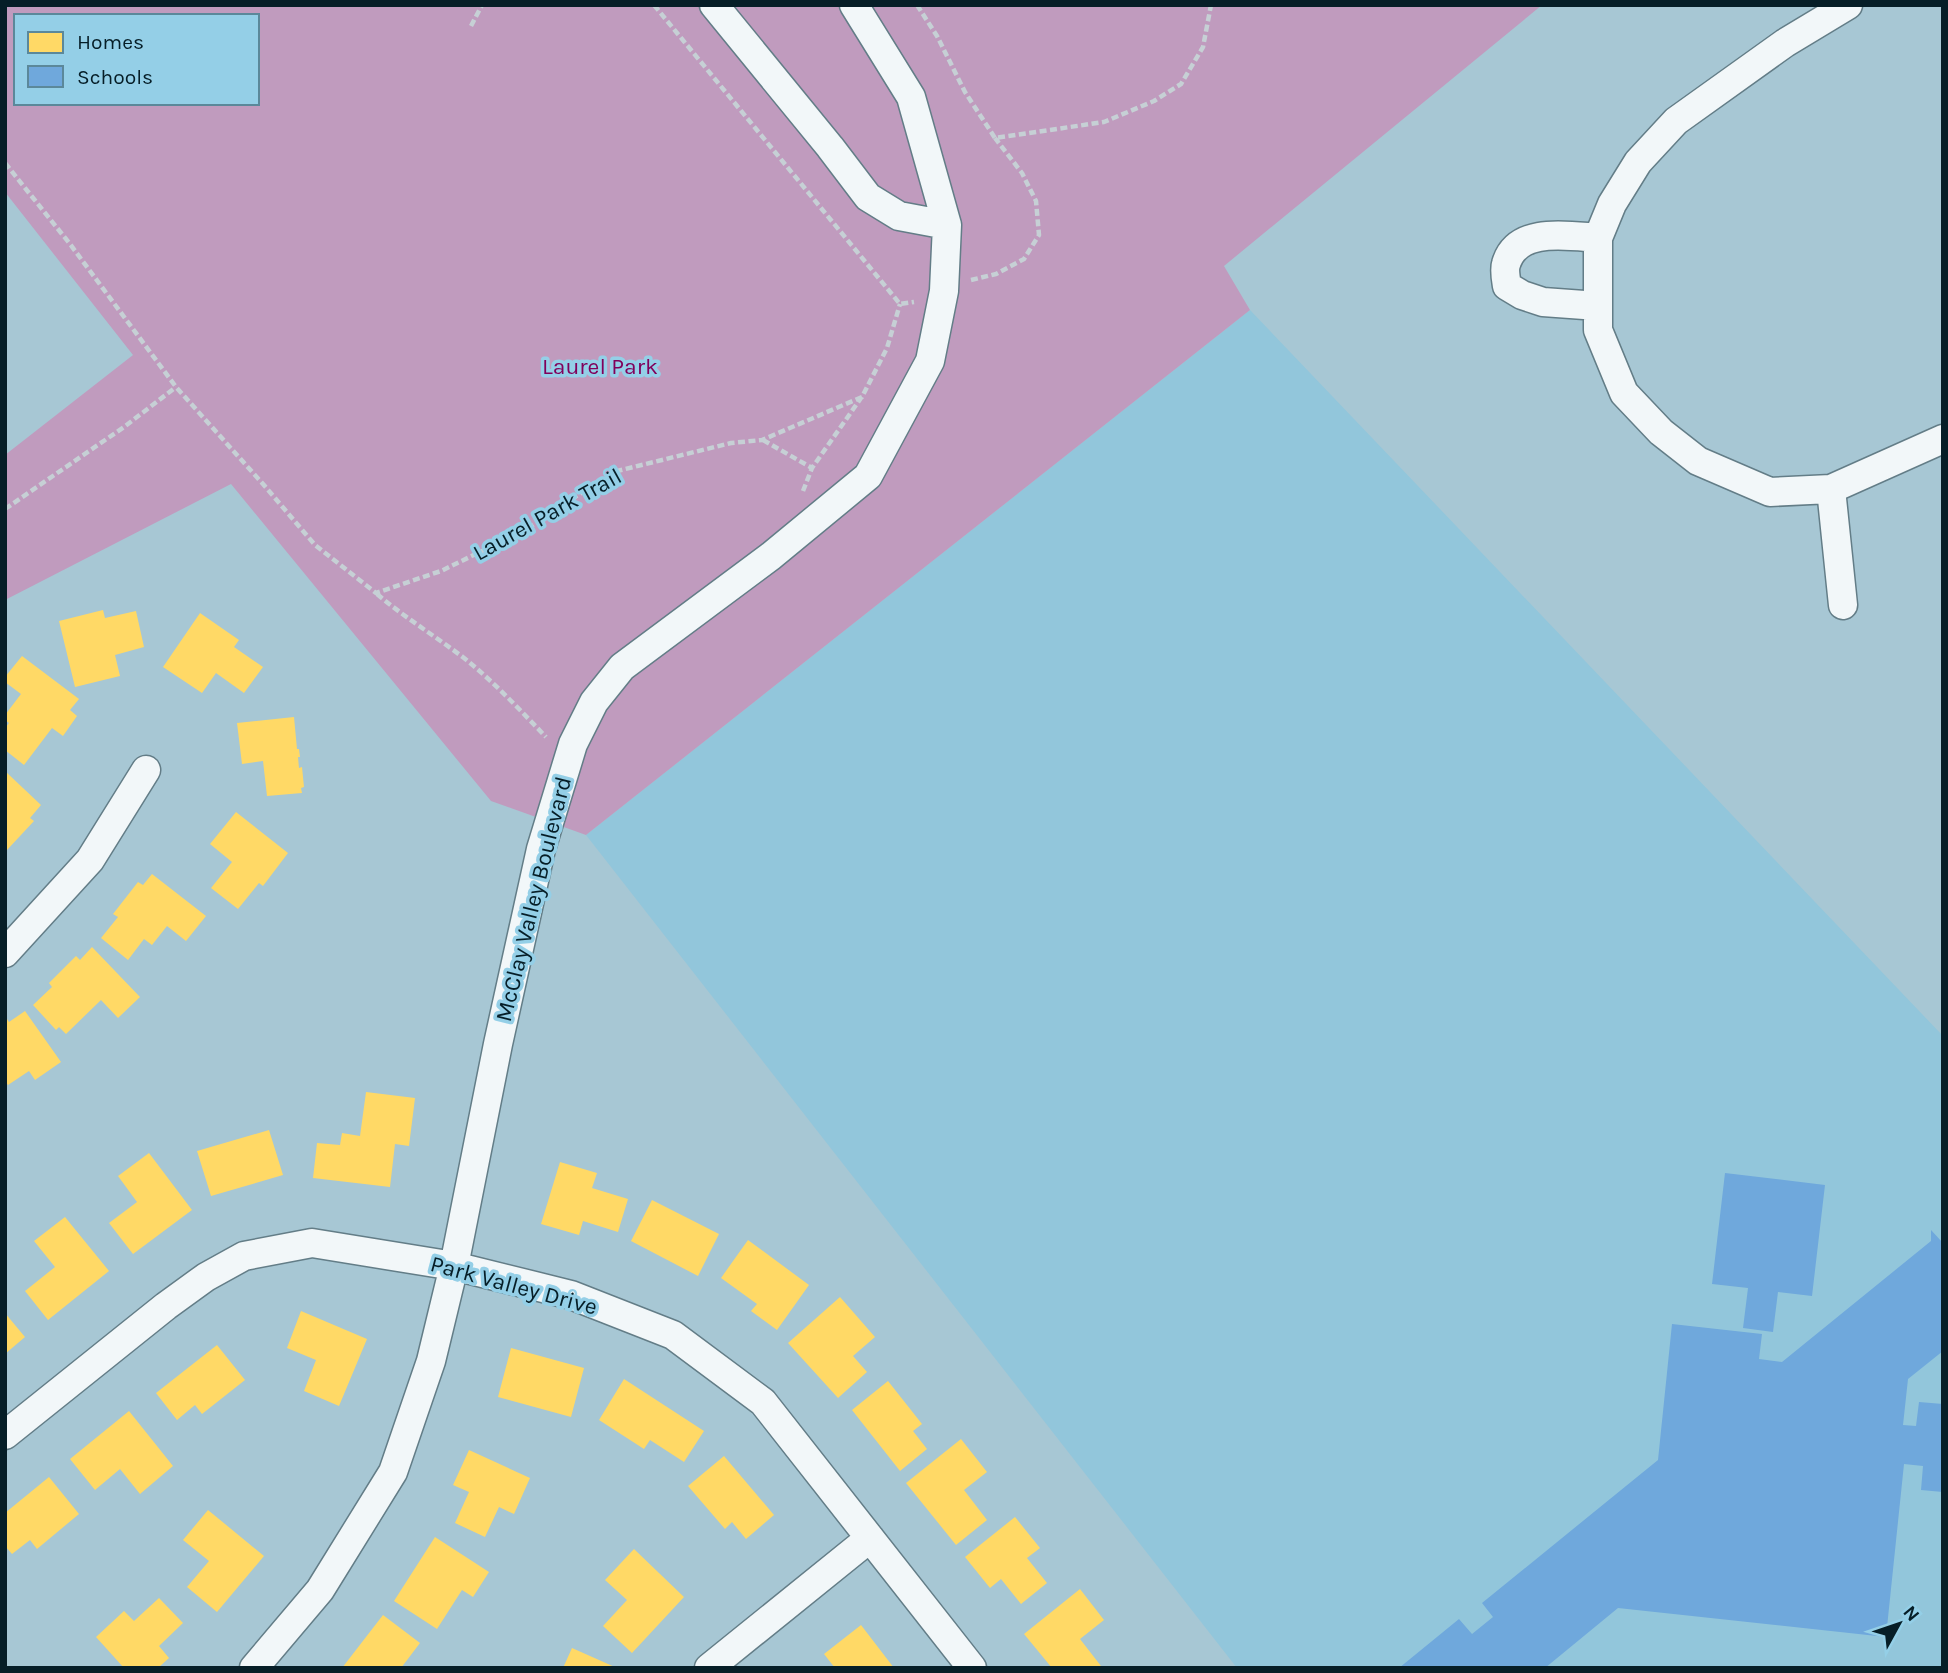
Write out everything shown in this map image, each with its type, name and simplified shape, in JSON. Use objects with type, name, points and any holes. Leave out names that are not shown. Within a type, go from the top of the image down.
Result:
[{"type":"street","points":[[715,5],[868,197],[899,216],[947,225]]},
{"type":"street","points":[[1848,5],[1785,43],[1676,121],[1638,162],[1612,204],[1598,238],[1598,330],[1624,393],[1661,432],[1698,461],[1770,492],[1831,489],[1943,439]]},
{"type":"street","name":"McClay Valley Boulevard","points":[[254,1668],[320,1590],[393,1472],[431,1361],[454,1266],[498,1044],[541,849],[573,744],[594,702],[622,667],[771,556],[868,477],[930,361],[944,291],[947,225],[911,97],[855,6]]},
{"type":"street","points":[[1598,238],[1552,235],[1531,239],[1517,246],[1505,265],[1507,286],[1522,295],[1543,302],[1598,306]]},
{"type":"street","points":[[1831,489],[1843,605]]},
{"type":"street","points":[[5,953],[90,860],[146,770]]},
{"type":"street","name":"Park Valley Drive","points":[[5,1435],[166,1306],[206,1277],[244,1256],[312,1243],[454,1266],[571,1295],[673,1335],[763,1402],[972,1668]]},
{"type":"street","points":[[709,1668],[870,1538]]},
{"type":"path","points":[[471,26],[482,5]]},
{"type":"path","points":[[917,5],[937,36],[965,92],[995,138],[1104,122],[1154,101],[1181,84],[1203,47],[1210,5]]},
{"type":"path","points":[[5,163],[70,244],[176,387],[315,545],[397,611],[464,658],[546,737]]},
{"type":"path","name":"Laurel Park Trail","points":[[376,593],[441,571],[525,530],[613,472],[731,443],[762,440],[862,397],[887,348],[900,304]]},
{"type":"path","points":[[5,509],[124,427],[176,387]]},
{"type":"path","points":[[762,440],[812,468]]},
{"type":"shaded area","points":[[1250,310],[1943,1036],[1943,1668],[1237,1668],[586,835]]},
{"type":"green space","name":"Laurel Park","points":[[5,5],[1542,5],[1224,266],[1250,310],[586,835],[491,801],[231,484],[5,600],[5,455],[133,355],[5,192]]},
{"type":"building: Homes","points":[[103,610],[105,618],[136,611],[144,647],[115,655],[120,676],[75,687],[59,621]]},
{"type":"building: Homes","points":[[200,613],[239,640],[234,647],[263,667],[244,693],[216,673],[202,693],[163,667]]},
{"type":"building: Homes","points":[[22,656],[79,699],[70,710],[77,716],[63,736],[52,728],[24,765],[5,750],[5,728],[9,723],[5,720],[5,715],[21,694],[5,682],[5,677]]},
{"type":"building: Homes","points":[[294,717],[299,768],[302,767],[302,793],[267,796],[263,761],[242,764],[237,723]]},
{"type":"building: Homes","points":[[5,771],[41,805],[30,818],[34,821],[7,850],[5,847]]},
{"type":"building: Homes","points":[[236,812],[288,853],[263,886],[259,883],[238,909],[211,888],[232,862],[210,844]]},
{"type":"building: Homes","points":[[152,874],[206,916],[186,941],[167,926],[152,945],[144,939],[128,960],[101,938],[118,917],[113,914],[138,882],[143,885]]},
{"type":"building: Homes","points":[[92,947],[140,997],[118,1018],[101,1000],[66,1034],[59,1027],[56,1030],[33,1005],[52,987],[49,983],[76,956],[80,960]]},
{"type":"building: Homes","points":[[25,1011],[61,1062],[35,1080],[29,1071],[8,1085],[5,1081],[5,1021],[7,1019],[9,1022]]},
{"type":"building: Homes","points":[[366,1092],[415,1098],[409,1146],[395,1144],[390,1187],[313,1178],[317,1143],[340,1145],[342,1133],[360,1136]]},
{"type":"building: Homes","points":[[269,1130],[283,1175],[211,1196],[197,1151]]},
{"type":"building: Homes","points":[[149,1153],[192,1210],[133,1254],[109,1223],[137,1202],[118,1176]]},
{"type":"building: Homes","points":[[560,1162],[597,1173],[592,1188],[628,1199],[618,1232],[583,1221],[579,1235],[541,1224]]},
{"type":"building: Homes","points":[[652,1200],[719,1234],[698,1276],[631,1241]]},
{"type":"building: Homes","points":[[65,1217],[109,1271],[48,1320],[25,1291],[55,1267],[34,1241]]},
{"type":"building: Homes","points":[[748,1240],[809,1285],[777,1330],[751,1311],[757,1304],[721,1278]]},
{"type":"building: Homes","points":[[840,1297],[875,1337],[853,1356],[867,1372],[838,1398],[788,1343]]},
{"type":"building: Homes","points":[[301,1311],[367,1339],[339,1406],[304,1391],[316,1360],[287,1348]]},
{"type":"building: Homes","points":[[5,1313],[25,1337],[5,1354]]},
{"type":"building: Homes","points":[[217,1345],[245,1380],[202,1414],[195,1405],[177,1420],[156,1393]]},
{"type":"building: Homes","points":[[511,1348],[584,1368],[571,1417],[498,1397]]},
{"type":"building: Homes","points":[[624,1379],[704,1431],[684,1462],[650,1440],[644,1449],[599,1420]]},
{"type":"building: Homes","points":[[888,1381],[922,1424],[913,1431],[927,1449],[900,1471],[852,1410]]},
{"type":"building: Homes","points":[[129,1411],[173,1466],[140,1494],[120,1469],[95,1490],[70,1459]]},
{"type":"building: Homes","points":[[961,1439],[987,1472],[964,1490],[987,1520],[956,1545],[906,1483]]},
{"type":"building: Homes","points":[[469,1450],[530,1478],[514,1514],[499,1507],[485,1537],[455,1523],[469,1492],[453,1485]]},
{"type":"building: Homes","points":[[724,1456],[774,1515],[746,1539],[732,1522],[725,1529],[688,1486]]},
{"type":"building: Homes","points":[[49,1477],[79,1514],[37,1549],[30,1540],[12,1554],[5,1546],[5,1513]]},
{"type":"building: Homes","points":[[208,1510],[264,1556],[217,1612],[187,1587],[209,1561],[183,1540]]},
{"type":"building: Homes","points":[[1015,1517],[1040,1548],[1027,1558],[1047,1583],[1021,1604],[1001,1579],[990,1588],[965,1557]]},
{"type":"building: Homes","points":[[435,1537],[489,1572],[473,1597],[462,1590],[437,1629],[394,1601]]},
{"type":"building: Homes","points":[[634,1549],[684,1597],[632,1653],[603,1626],[627,1600],[605,1580]]},
{"type":"building: Homes","points":[[1080,1589],[1104,1620],[1080,1639],[1101,1666],[1052,1668],[1024,1634]]},
{"type":"building: Homes","points":[[159,1598],[183,1623],[159,1646],[169,1658],[158,1668],[124,1668],[96,1637],[124,1611],[134,1621]]},
{"type":"building: Homes","points":[[383,1615],[420,1643],[401,1668],[342,1668]]},
{"type":"building: Homes","points":[[861,1625],[894,1668],[835,1668],[824,1654]]},
{"type":"building: Homes","points":[[572,1648],[617,1668],[563,1668]]},
{"type":"building: Schools","points":[[1725,1173],[1825,1185],[1812,1296],[1778,1292],[1773,1332],[1743,1328],[1748,1288],[1712,1284]]},
{"type":"building: Schools","points":[[1931,1230],[1943,1243],[1943,1351],[1908,1379],[1903,1425],[1916,1426],[1919,1402],[1943,1404],[1943,1492],[1921,1490],[1923,1466],[1904,1464],[1886,1637],[1618,1608],[1545,1668],[1399,1668],[1459,1619],[1472,1634],[1493,1617],[1482,1603],[1658,1460],[1672,1324],[1762,1334],[1759,1359],[1782,1362],[1931,1241]]}]
